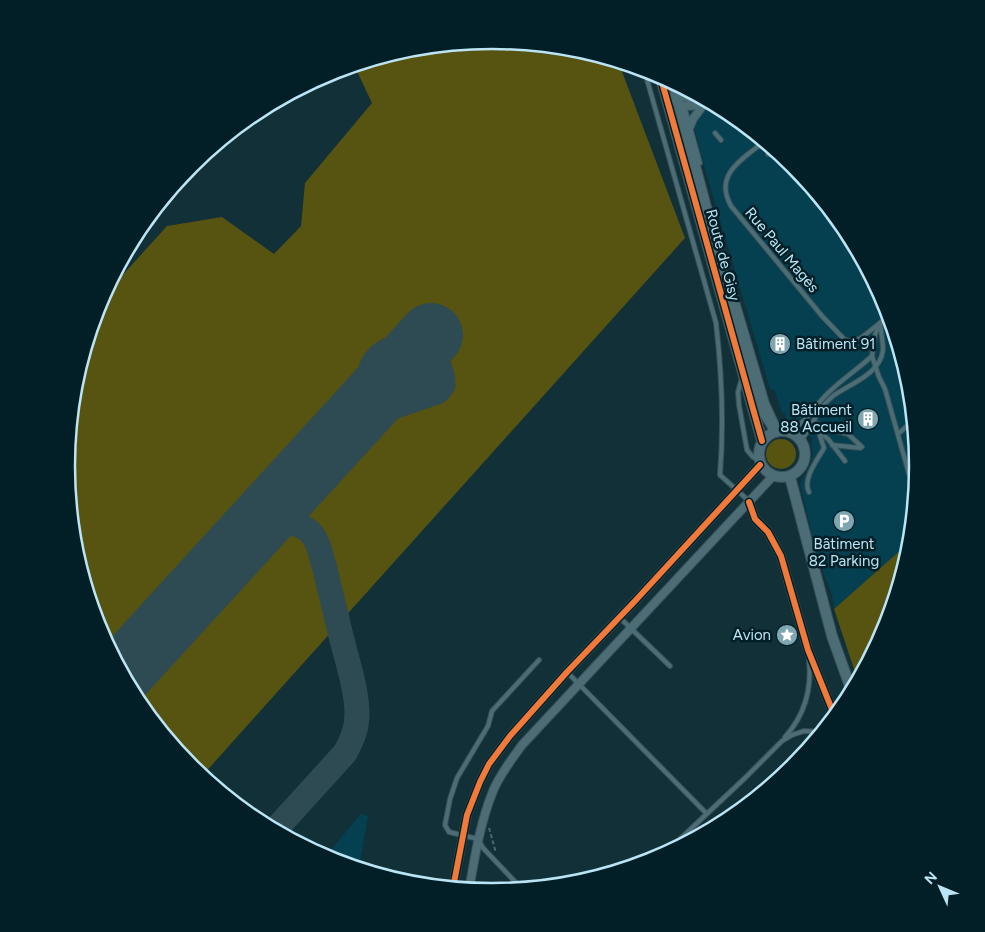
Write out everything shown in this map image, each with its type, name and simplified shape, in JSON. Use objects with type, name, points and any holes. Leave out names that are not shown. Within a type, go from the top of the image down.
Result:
[{"type":"street","name":"Route de Gisy","points":[[678,97],[688,129],[739,332],[765,414],[781,431]]},
{"type":"street","name":"Route de Gisy","points":[[678,97],[743,376],[762,442]]},
{"type":"street","points":[[688,129],[704,107]]},
{"type":"street","points":[[781,431],[794,434],[801,441],[805,453],[801,468],[790,477],[783,478],[768,474],[760,462],[759,449],[766,437],[781,431]]},
{"type":"street","points":[[454,881],[472,800],[489,764],[510,736],[567,672],[736,491],[760,462]]},
{"type":"street","points":[[470,882],[478,839],[493,789],[507,765],[522,745],[578,683],[773,476]]},
{"type":"street","points":[[790,477],[832,636],[849,683]]},
{"type":"street","points":[[750,502],[754,519],[768,532],[781,556],[808,650],[832,709]]},
{"type":"lane","points":[[647,79],[716,324],[720,358],[723,434],[720,475],[750,502]]},
{"type":"lane","points":[[715,132],[721,140]]},
{"type":"lane","name":"Rue Paul Magès","points":[[760,145],[735,166],[728,175],[724,190],[731,206],[822,316],[844,338],[851,342],[861,338],[880,323]]},
{"type":"lane","points":[[768,154],[772,156]]},
{"type":"lane","points":[[883,320],[880,323],[875,335],[872,356],[879,378],[885,389],[910,475]]},
{"type":"lane","points":[[801,441],[832,397],[860,380],[876,365],[882,356],[883,348],[880,323]]},
{"type":"lane","points":[[781,431],[798,427],[806,421],[828,393],[872,356]]},
{"type":"lane","points":[[743,376],[738,392],[738,405],[747,450],[760,462]]},
{"type":"lane","points":[[806,421],[824,429],[848,434],[861,447],[832,445]]},
{"type":"lane","points":[[813,423],[845,461]]},
{"type":"lane","points":[[898,434],[908,426]]},
{"type":"lane","points":[[809,492],[806,487],[808,479],[824,448],[818,430]]},
{"type":"lane","points":[[619,617],[670,666]]},
{"type":"lane","points":[[680,838],[745,778],[782,741],[796,723],[809,683],[808,650]]},
{"type":"lane","points":[[515,882],[483,848],[478,839],[449,832],[445,825],[450,799],[457,778],[488,726],[492,711],[539,660]]},
{"type":"lane","points":[[567,672],[706,813]]},
{"type":"lane","points":[[782,741],[804,731],[814,732]]},
{"type":"path","points":[[488,824],[496,852],[492,858]]},
{"type":"shaded area","points":[[492,49],[547,52],[621,69],[685,238],[207,770],[161,720],[131,675],[107,626],[89,574],[79,520],[75,466],[79,412],[89,358],[97,332],[119,279],[167,226],[222,217],[274,254],[301,226],[305,183],[372,103],[357,71],[385,63],[438,52]]},
{"type":"shaded area","points":[[686,97],[724,119],[768,152],[788,171],[824,212],[854,257],[867,281],[888,332],[896,358],[906,412],[910,466],[909,493],[901,549],[834,609],[832,595],[817,556],[800,484],[811,462],[813,453],[812,438],[791,423],[787,424],[785,413],[782,413],[775,391],[770,389],[707,176]]},
{"type":"shaded area","points":[[781,439],[792,443],[796,454],[792,465],[781,469],[770,465],[766,454],[770,443]]},
{"type":"shaded area","points":[[901,549],[888,600],[867,651],[855,673],[834,609]]},
{"type":"shaded area","points":[[361,814],[368,816],[360,862],[331,850]]},
{"type":"taxiway","points":[[352,421],[437,392],[443,385],[440,369],[432,357],[421,350],[408,346],[395,348],[383,353],[374,363],[369,377],[372,400]]},
{"type":"taxiway","points":[[243,540],[265,527],[281,522],[298,524],[308,530],[314,537],[320,549],[357,704],[355,730],[345,753],[280,825]]},
{"type":"runway","points":[[127,668],[431,335]]},
{"type":"cycle path","points":[[663,86],[762,441]]},
{"type":"cycle path","points":[[454,881],[467,815],[489,764],[510,736],[567,672],[760,465]]},
{"type":"cycle path","points":[[749,502],[755,519],[768,532],[781,556],[808,650],[832,709]]},
{"type":"place","name":"Bâtiment 91","points":[[780,344]]},
{"type":"place","name":"Bâtiment 88 Accueil","points":[[868,419]]},
{"type":"place","name":"Bâtiment 82 Parking","points":[[844,521]]},
{"type":"place","name":"Avion","points":[[787,635]]}]
